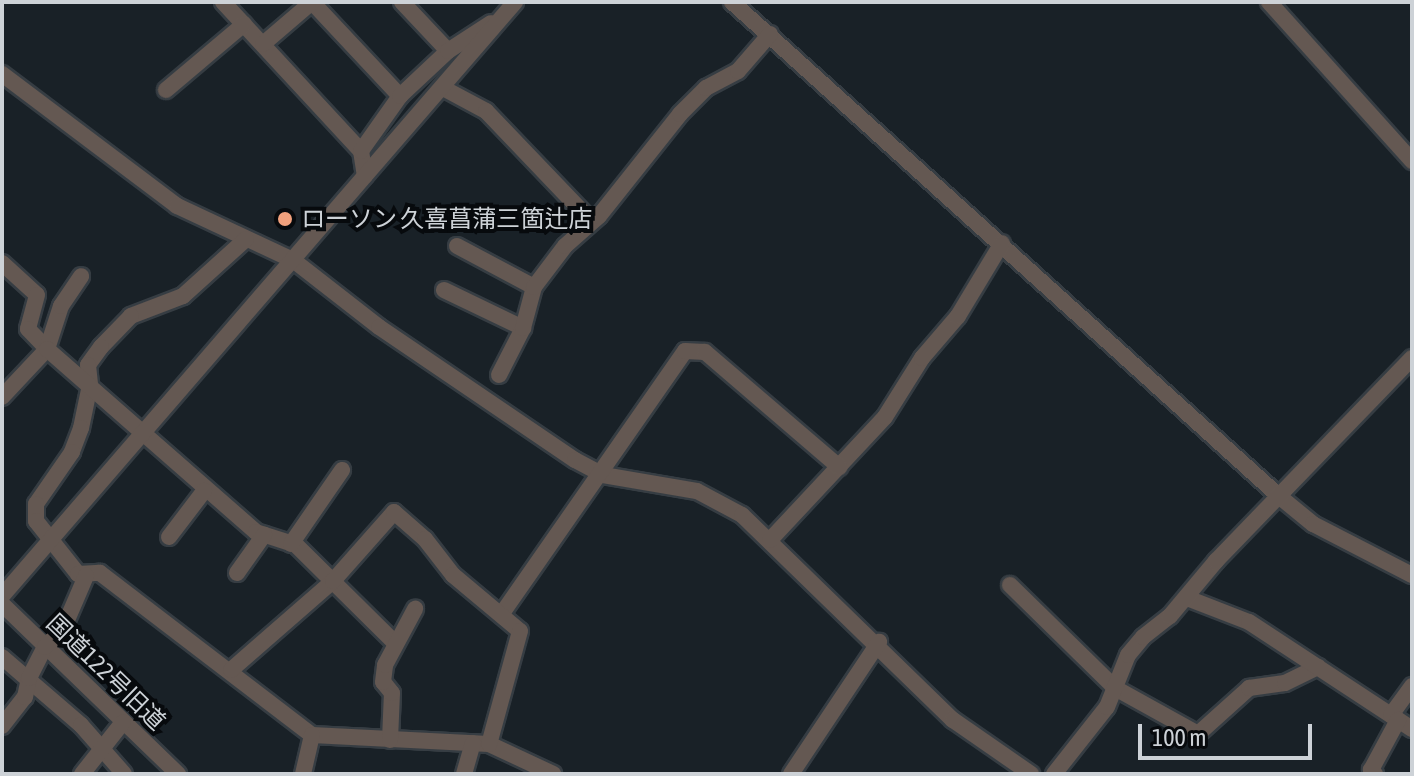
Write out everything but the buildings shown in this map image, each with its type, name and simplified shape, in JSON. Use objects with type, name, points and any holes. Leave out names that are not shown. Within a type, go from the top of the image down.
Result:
[{"type":"street","points":[[223,2],[361,151],[365,176]]},
{"type":"street","points":[[263,44],[312,2],[400,96]]},
{"type":"street","points":[[402,2],[448,51]]},
{"type":"street","points":[[732,2],[1280,497],[1313,524],[1412,575]]},
{"type":"street","points":[[1269,2],[1412,161]]},
{"type":"street","points":[[361,151],[400,96],[448,51],[505,6]]},
{"type":"street","points":[[2,596],[443,88],[505,6]]},
{"type":"street","points":[[166,90],[244,24]]},
{"type":"street","points":[[499,375],[523,328],[534,287],[565,246],[592,222],[680,114],[706,88],[738,71],[770,34]]},
{"type":"street","points":[[2,74],[177,206],[293,260],[446,374],[603,475],[662,483],[714,498],[770,540],[879,642],[953,720],[1031,774]]},
{"type":"street","points":[[443,88],[486,111],[592,222]]},
{"type":"street","points":[[86,576],[49,542],[34,510],[72,452],[90,385],[88,365],[115,329],[131,316],[183,296],[246,239]]},
{"type":"street","points":[[770,540],[885,417],[922,358],[958,316],[1002,243]]},
{"type":"street","points":[[457,246],[534,287]]},
{"type":"street","points":[[2,263],[37,295],[28,329],[47,349],[144,432],[204,491],[264,535],[291,544],[395,643]]},
{"type":"street","points":[[2,397],[47,349],[61,306],[81,276]]},
{"type":"street","points":[[444,290],[523,328]]},
{"type":"street","points":[[503,612],[603,475],[685,351],[705,352],[839,467]]},
{"type":"street","points":[[1054,774],[1107,707],[1128,655],[1187,598],[1412,358]]},
{"type":"street","points":[[291,544],[342,470]]},
{"type":"street","points":[[169,537],[204,491]]},
{"type":"street","points":[[231,670],[333,581],[394,512],[425,539],[469,591],[503,612],[520,631],[520,639],[481,744],[464,774]]},
{"type":"street","points":[[237,573],[264,535]]},
{"type":"street","points":[[86,576],[100,573],[231,670],[312,735],[481,744],[553,774]]},
{"type":"street","points":[[2,726],[25,697],[29,678],[45,647],[64,627],[86,576]]},
{"type":"street","points":[[1010,585],[1115,688],[1198,734],[1249,688],[1285,683],[1318,667]]},
{"type":"street","points":[[1187,598],[1249,622],[1400,721]]},
{"type":"street","name":"国道122号旧道","points":[[2,604],[178,774]]},
{"type":"street","points":[[390,740],[392,693],[383,682],[395,643],[415,609]]},
{"type":"street","points":[[791,774],[879,642]]},
{"type":"street","points":[[2,657],[102,746],[124,774]]},
{"type":"street","points":[[1375,774],[1371,770],[1400,721],[1412,686]]},
{"type":"street","points":[[82,774],[123,722]]},
{"type":"street","points":[[303,774],[312,735]]},
{"type":"place","name":"ローソン 久喜菖蒲三箇辻店","points":[[285,219]]}]
